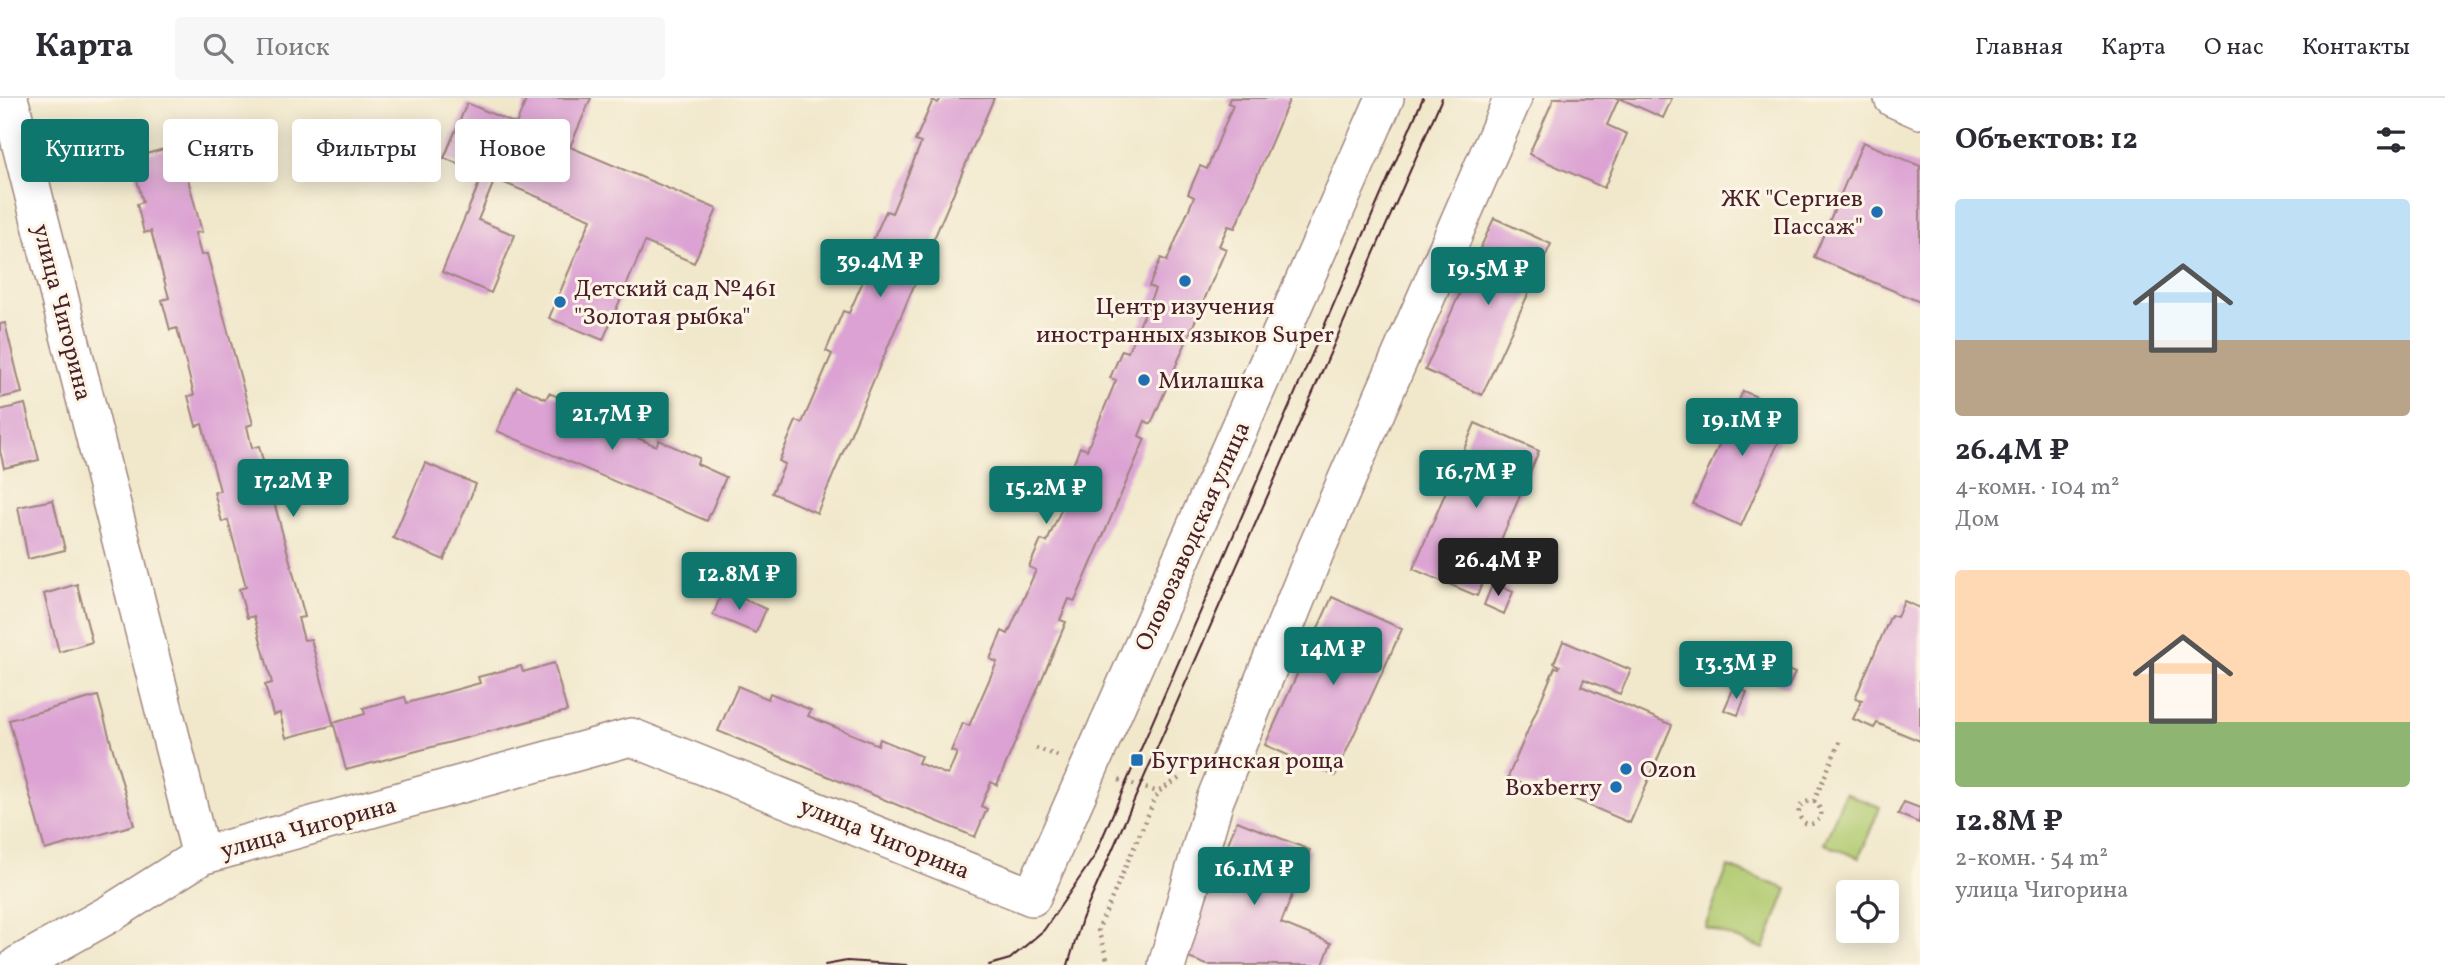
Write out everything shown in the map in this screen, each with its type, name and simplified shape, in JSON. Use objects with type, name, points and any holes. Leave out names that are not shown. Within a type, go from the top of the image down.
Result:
[{"type":"street","name":"улица Чигорина","points":[[9,98],[201,856],[631,737],[1032,897]]},
{"type":"street","name":"Оловозаводская улица","points":[[1032,897],[1385,98]]},
{"type":"street","points":[[1167,965],[1220,788],[1316,550],[1513,98]]},
{"type":"street","points":[[1893,98],[1920,110]]},
{"type":"street","points":[[18,965],[111,913],[201,856]]},
{"type":"path","points":[[1814,802],[1840,741]]},
{"type":"path","points":[[1110,965],[1098,930],[1158,792],[1184,776]]},
{"type":"path","points":[[1807,801],[1814,802],[1822,813],[1819,820],[1813,824],[1805,823],[1800,819],[1798,811],[1807,801]]},
{"type":"green space","points":[[1845,793],[1880,807],[1859,858],[1824,844]]},
{"type":"green space","points":[[1728,867],[1787,889],[1764,949],[1705,927]]},
{"type":"building","points":[[527,98],[591,98],[570,147],[570,119],[518,119]]},
{"type":"building","points":[[941,98],[994,98],[817,513],[772,493],[785,464],[779,461],[796,421],[802,423],[832,354],[826,351],[843,311],[849,313],[875,254],[868,251],[886,211],[892,213],[921,143],[915,141],[933,100],[938,103]]},
{"type":"building","points":[[1230,98],[1290,98],[1235,228],[1228,226],[1219,246],[1226,249],[1151,424],[1145,421],[1139,436],[1145,439],[1075,601],[1069,599],[1060,620],[1066,622],[997,785],[991,782],[981,806],[987,809],[975,837],[718,731],[738,686],[768,699],[770,693],[811,710],[808,716],[878,745],[880,739],[921,756],[918,763],[948,775],[957,753],[951,751],[963,723],[969,726],[997,662],[990,659],[1002,631],[1008,634],[1036,570],[1029,567],[1041,540],[1047,542],[1075,478],[1069,476],[1080,447],[1087,450],[1116,380],[1110,378],[1122,350],[1128,352],[1155,289],[1149,286],[1161,258],[1167,261],[1194,197],[1188,194],[1200,166],[1207,169],[1233,105],[1228,103]]},
{"type":"building","points":[[1554,98],[1619,98],[1607,125],[1627,134],[1604,188],[1529,154]]},
{"type":"building","points":[[1619,98],[1672,98],[1663,118]]},
{"type":"building","points":[[467,103],[504,119],[460,119]]},
{"type":"building","points":[[455,132],[455,163],[444,158]]},
{"type":"building","name":"ЖК \"Сергиев Пассаж\"","points":[[1863,142],[1920,166],[1920,302],[1814,257]]},
{"type":"building","points":[[570,147],[717,209],[694,263],[645,242],[603,340],[549,318],[591,219],[502,182],[570,182]]},
{"type":"building","points":[[163,149],[163,182],[189,182],[202,232],[195,233],[201,255],[207,254],[253,424],[247,426],[252,448],[259,446],[305,617],[298,618],[304,640],[311,639],[333,723],[365,714],[363,708],[405,697],[407,703],[480,683],[478,677],[521,666],[523,672],[554,663],[567,711],[346,770],[334,725],[286,738],[280,713],[273,715],[265,685],[272,683],[254,616],[247,618],[239,589],[246,587],[228,520],[222,522],[214,492],[220,491],[202,424],[196,426],[188,396],[194,395],[177,328],[170,330],[162,300],[169,298],[151,231],[144,233],[137,204],[143,202],[138,182],[149,182],[149,153]]},
{"type":"building","points":[[480,182],[494,182],[478,220],[515,235],[491,293],[442,272]]},
{"type":"building","points":[[1494,218],[1551,244],[1482,395],[1425,370]]},
{"type":"building","points":[[5,323],[22,393],[0,398],[0,324]]},
{"type":"building","points":[[517,386],[546,399],[549,393],[589,410],[587,416],[656,446],[659,440],[699,458],[697,464],[726,477],[707,521],[497,431]]},
{"type":"building","points":[[1743,391],[1792,412],[1741,526],[1693,504]]},
{"type":"building","points":[[25,404],[39,460],[4,468],[0,451],[0,410]]},
{"type":"building","points":[[1475,423],[1539,451],[1477,596],[1413,569]]},
{"type":"building","points":[[425,463],[476,484],[444,560],[393,538]]},
{"type":"building","points":[[53,500],[65,550],[28,559],[18,507]]},
{"type":"building","points":[[1493,583],[1513,592],[1504,614],[1484,605]]},
{"type":"building","points":[[77,584],[92,642],[59,652],[44,594]]},
{"type":"building","points":[[723,590],[766,609],[756,633],[713,615]]},
{"type":"building","points":[[1332,597],[1402,629],[1335,776],[1265,745]]},
{"type":"building","points":[[1904,601],[1920,608],[1920,741],[1877,723],[1874,728],[1853,719],[1862,700],[1855,698],[1891,615],[1897,617]]},
{"type":"building","points":[[1563,641],[1631,670],[1620,694],[1584,679],[1581,686],[1672,725],[1630,823],[1539,784],[1537,789],[1508,777],[1555,667],[1560,666],[1554,663]]},
{"type":"building","points":[[1780,667],[1795,673],[1788,688],[1774,682]]},
{"type":"building","points":[[1734,687],[1747,692],[1738,715],[1724,710]]},
{"type":"building","points":[[98,696],[134,825],[45,850],[9,720]]},
{"type":"building","points":[[1904,802],[1920,808],[1919,823],[1898,814]]},
{"type":"building","points":[[1237,821],[1310,850],[1281,923],[1331,943],[1323,965],[1207,965],[1183,956]]},
{"type":"tram line","points":[[989,965],[1010,959],[1044,930],[1094,857],[1423,98]]},
{"type":"tram line","points":[[1068,965],[1082,919],[1442,98]]},
{"type":"tram line","points":[[825,965],[847,961],[907,965]]},
{"type":"place","name":"ЖК \"Сергиев Пассаж\"","points":[[1877,212]]},
{"type":"place","name":"Центр изучения иностранных языков Super","points":[[1185,281]]},
{"type":"place","name":"Детский сад №461 \"Золотая рыбка\"","points":[[560,302]]},
{"type":"place","name":"Милашка","points":[[1144,380]]},
{"type":"place","name":"Бугринская роща","points":[[1137,760]]},
{"type":"place","name":"Ozon","points":[[1626,769]]},
{"type":"place","name":"Boxberry","points":[[1616,787]]}]
